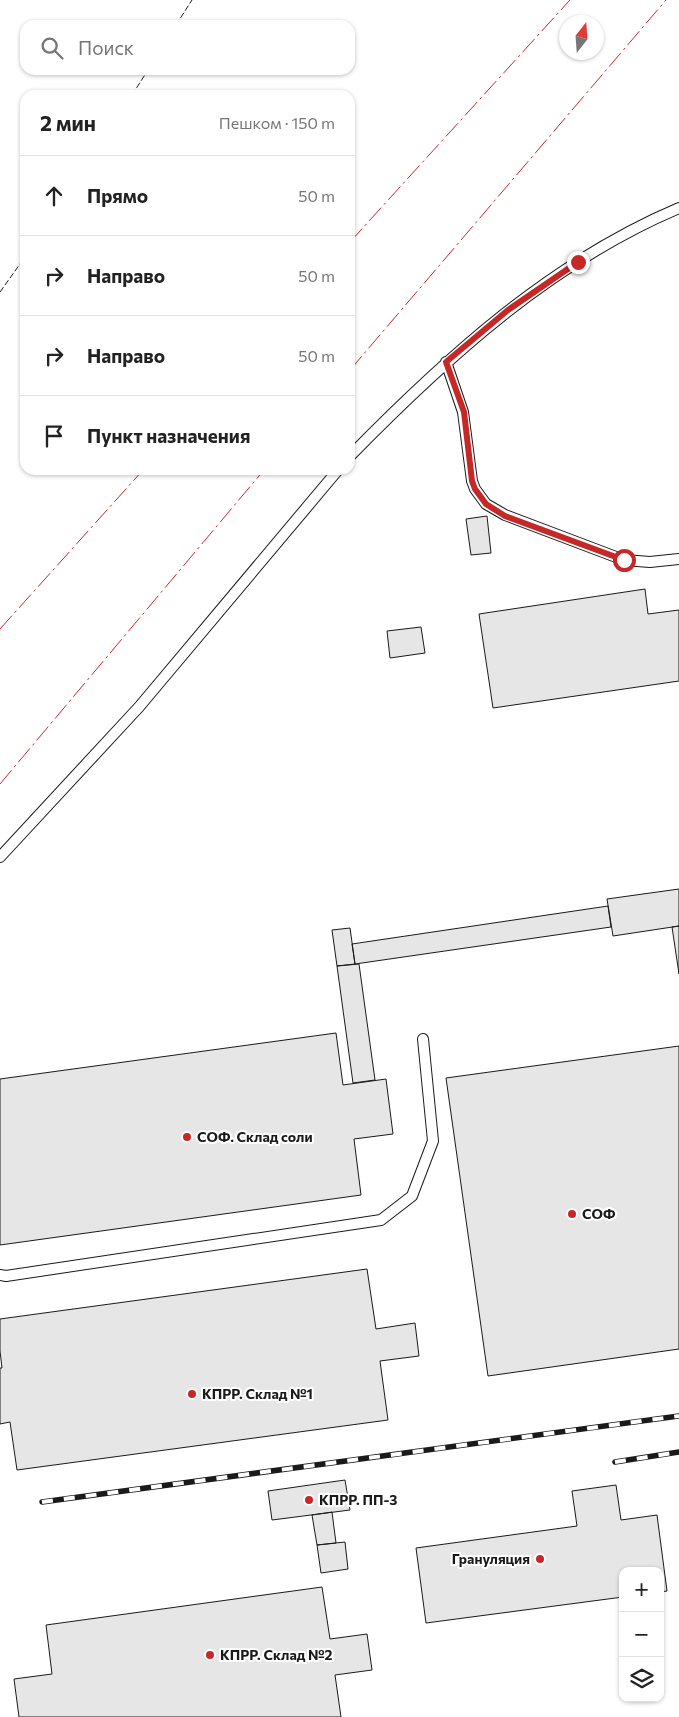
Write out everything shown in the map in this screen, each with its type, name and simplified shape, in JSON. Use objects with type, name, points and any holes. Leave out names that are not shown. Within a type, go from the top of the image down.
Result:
[{"type":"lane","points":[[355,451],[446,362],[508,310],[619,238],[679,208]]},
{"type":"lane","points":[[446,362],[464,412],[472,481],[475,489],[486,504],[505,516],[624,560],[650,562],[679,559]]},
{"type":"lane","points":[[0,857],[139,707],[334,475]]},
{"type":"lane","points":[[0,1275],[381,1220],[412,1196],[433,1141],[423,1039]]},
{"type":"building","points":[[487,516],[491,553],[471,555],[466,519]]},
{"type":"building","points":[[645,589],[648,614],[679,610],[679,681],[493,708],[479,614]]},
{"type":"building","points":[[421,627],[425,653],[390,658],[387,631]]},
{"type":"building","points":[[679,889],[679,926],[613,936],[607,899]]},
{"type":"building","points":[[608,906],[611,927],[355,964],[352,944]]},
{"type":"building","points":[[679,926],[679,974],[672,927]]},
{"type":"building","points":[[350,928],[355,964],[337,966],[332,930]]},
{"type":"building","points":[[359,964],[375,1080],[353,1083],[337,966]]},
{"type":"building","name":"СОФ. Склад соли","points":[[336,1033],[343,1085],[386,1079],[393,1134],[354,1139],[361,1195],[0,1245],[0,1079]]},
{"type":"building","name":"СОФ","points":[[679,1046],[679,1349],[488,1376],[446,1078]]},
{"type":"building","name":"КПРР. Склад №1","points":[[367,1269],[376,1329],[415,1323],[419,1356],[380,1361],[388,1420],[17,1470],[10,1422],[0,1424],[0,1368],[2,1368],[0,1319]]},
{"type":"building","name":"КПРР. ПП-3","points":[[345,1480],[350,1510],[272,1520],[268,1491]]},
{"type":"building","name":"Грануляция","points":[[616,1485],[621,1520],[657,1515],[664,1567],[619,1567],[619,1598],[426,1623],[416,1548],[577,1526],[572,1491]]},
{"type":"building","points":[[332,1512],[336,1543],[317,1545],[312,1515]]},
{"type":"building","points":[[345,1542],[348,1569],[321,1573],[317,1545]]},
{"type":"building","name":"Грануляция","points":[[664,1568],[667,1591],[664,1591]]},
{"type":"building","name":"КПРР. Склад №2","points":[[322,1587],[330,1639],[367,1634],[372,1670],[335,1675],[341,1717],[19,1717],[14,1679],[52,1674],[46,1625]]},
{"type":"railway","points":[[42,1502],[679,1416]]},
{"type":"railway","points":[[615,1462],[679,1452]]},
{"type":"fence","points":[[179,20],[192,0]]},
{"type":"fence","points":[[135,90],[145,75]]},
{"type":"fence","points":[[0,292],[20,264]]},
{"type":"power","points":[[355,236],[570,0]]},
{"type":"power","points":[[355,364],[666,0]]},
{"type":"power","points":[[0,629],[139,475]]},
{"type":"power","points":[[0,784],[260,475]]},
{"type":"place","name":"СОФ. Склад соли","points":[[187,1137]]},
{"type":"place","name":"СОФ","points":[[572,1214]]},
{"type":"place","name":"КПРР. Склад №1","points":[[192,1394]]},
{"type":"place","name":"КПРР. ПП-3","points":[[309,1500]]},
{"type":"place","name":"Грануляция","points":[[540,1559]]},
{"type":"place","name":"КПРР. Склад №2","points":[[210,1655]]},
{"type":"route","points":[[578,262],[508,310],[446,362],[464,412],[472,481],[479,496],[486,504],[505,516],[624,560]]}]
